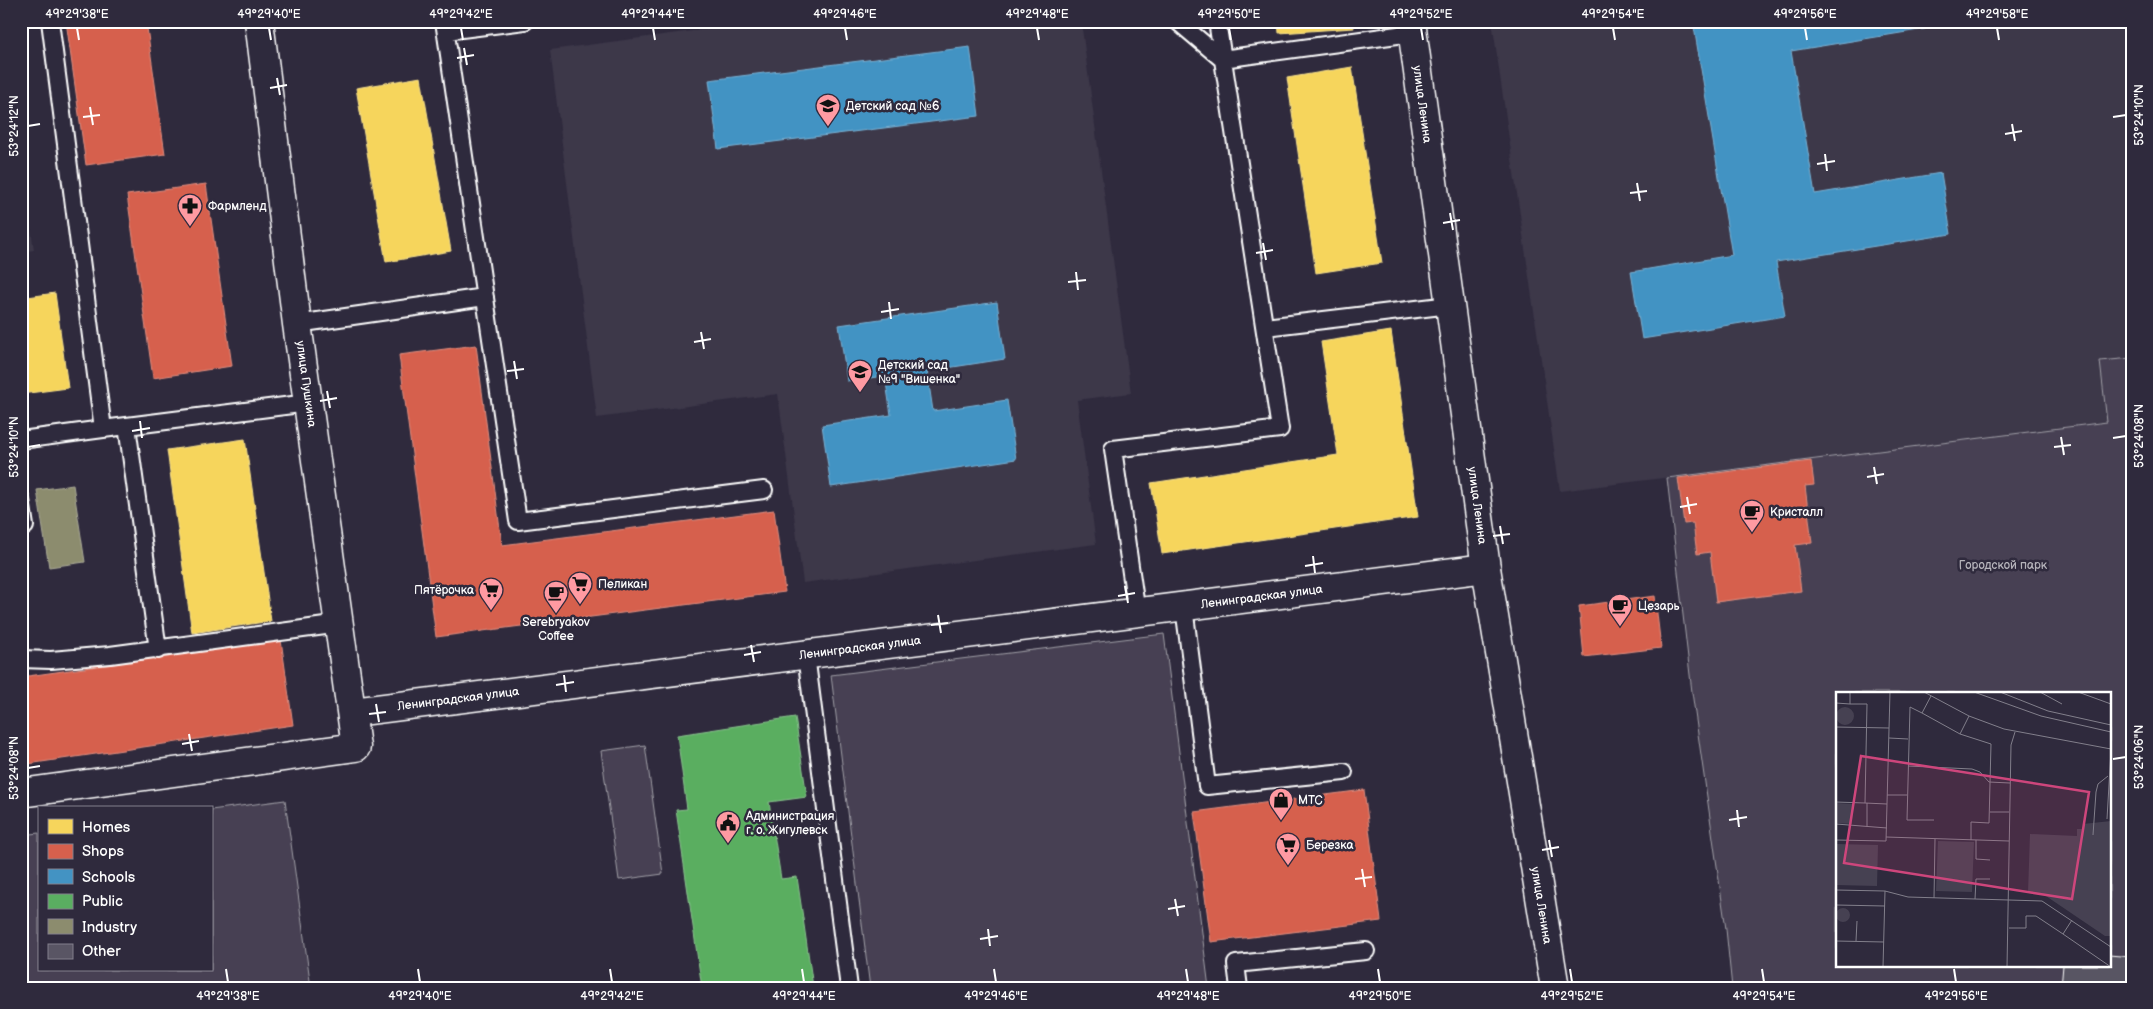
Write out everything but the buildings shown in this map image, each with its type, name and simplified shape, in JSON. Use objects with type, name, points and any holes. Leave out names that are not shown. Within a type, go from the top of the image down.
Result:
[{"type":"street","name":"улица Пушкина","points":[[21,794],[356,746],[353,712],[297,324],[259,21]]},
{"type":"street","name":"улица Ленина","points":[[1412,27],[1486,568],[1555,988]]},
{"type":"street","name":"Ленинградская улица","points":[[353,712],[1138,614],[1486,568]]},
{"type":"lane","points":[[50,21],[103,430]]},
{"type":"lane","points":[[525,21],[445,26],[518,521],[764,490]]},
{"type":"lane","points":[[1177,21],[1222,58],[1412,27]]},
{"type":"lane","points":[[1138,614],[1113,449],[1280,428],[1217,21]]},
{"type":"lane","points":[[297,324],[484,297]]},
{"type":"lane","points":[[1265,327],[1450,305]]},
{"type":"lane","points":[[21,440],[308,403]]},
{"type":"lane","points":[[127,426],[158,650]]},
{"type":"lane","points":[[21,500],[25,526]]},
{"type":"lane","points":[[1184,607],[1207,786],[1344,772]]},
{"type":"lane","points":[[21,659],[51,660],[158,650],[340,624]]},
{"type":"lane","points":[[806,655],[849,988]]},
{"type":"lane","points":[[1239,988],[1236,964],[1366,951]]},
{"type":"shaded area","points":[[767,21],[1081,21],[1131,393],[1077,400],[1096,544],[803,583],[778,394],[597,418],[550,50]]},
{"type":"shaded area","points":[[1492,21],[2132,21],[2132,358],[2100,361],[2108,422],[1560,491]]},
{"type":"shaded area","points":[[21,162],[34,250],[21,252]]},
{"type":"green space","name":"Городской парк","points":[[2132,358],[2132,988],[1732,988],[1726,929],[1692,692],[1667,478],[2107,422],[2100,361]]},
{"type":"green space","points":[[1164,634],[1209,988],[870,988],[831,675]]},
{"type":"green space","points":[[645,745],[663,874],[619,880],[601,751]]},
{"type":"green space","points":[[285,800],[311,988],[21,988],[21,835],[38,833],[38,972],[212,972],[212,810]]},
{"type":"place","name":"Детский сад №6","points":[[828,127]]},
{"type":"place","name":"Фармленд","points":[[190,227]]},
{"type":"place","name":"Детский сад №9 \"Вишенка\"","points":[[860,393]]},
{"type":"place","name":"Кристалл","points":[[1752,533]]},
{"type":"place","name":"Пеликан","points":[[580,605]]},
{"type":"place","name":"Пятёрочка","points":[[491,611]]},
{"type":"place","name":"Serebryakov Coffee","points":[[556,614]]},
{"type":"place","name":"Цезарь","points":[[1620,627]]},
{"type":"place","name":"МТС","points":[[1281,821]]},
{"type":"place","name":"Администрация г. о. Жигулевск","points":[[728,844]]},
{"type":"place","name":"Березка","points":[[1288,866]]}]
